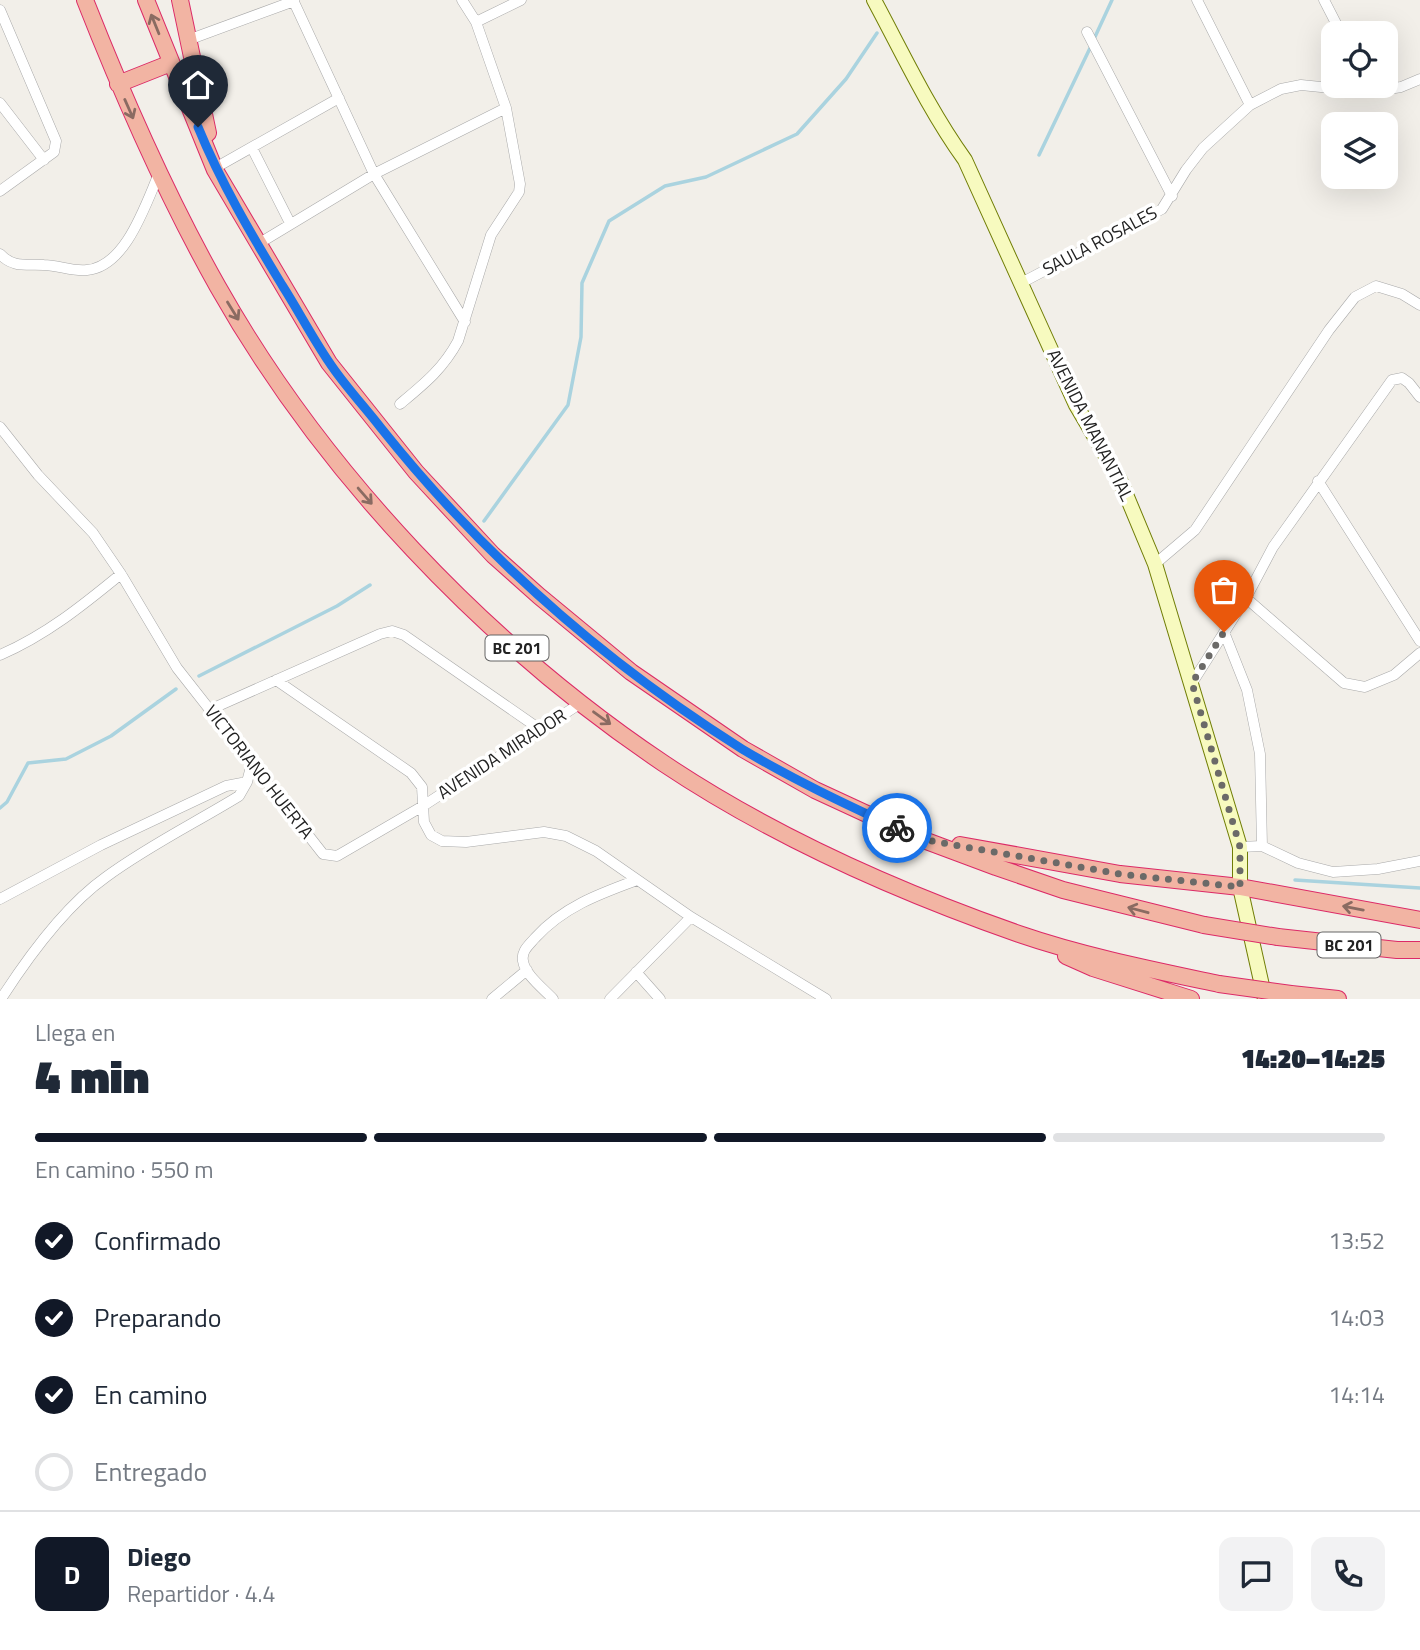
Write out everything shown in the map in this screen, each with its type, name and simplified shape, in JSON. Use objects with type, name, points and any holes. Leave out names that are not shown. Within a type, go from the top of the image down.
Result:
[{"type":"highway","name":"BC 201","points":[[85,0],[118,84],[159,176],[219,289],[267,367],[335,461],[417,556],[496,630],[581,703],[663,763],[804,844],[917,896],[1023,935],[1095,955],[1219,984],[1338,999]]},
{"type":"highway","name":"BC 201","points":[[146,0],[215,169],[329,363],[416,472],[493,555],[631,673],[743,749],[815,790],[920,839],[1063,890],[1204,925],[1278,937],[1420,950]]},
{"type":"highway","points":[[180,0],[215,169]]},
{"type":"highway","points":[[118,84],[171,63]]},
{"type":"highway","points":[[920,839],[1120,874],[1240,887],[1420,920]]},
{"type":"highway","points":[[1023,935],[1093,968],[1191,999]]},
{"type":"main road","name":"AVENIDA MANANTIAL","points":[[874,0],[918,85],[965,160],[1076,405],[1121,480],[1155,564],[1240,847],[1240,887],[1265,999]]},
{"type":"street","points":[[400,404],[439,371],[458,341],[491,236],[519,192],[520,184],[506,108],[476,22],[462,0]]},
{"type":"street","points":[[476,22],[522,0]]},
{"type":"street","points":[[1197,0],[1251,105]]},
{"type":"street","points":[[1324,0],[1335,21]]},
{"type":"street","points":[[188,40],[293,1],[374,174],[465,322]]},
{"type":"street","points":[[0,10],[56,141],[54,152],[0,191]]},
{"type":"street","points":[[1087,32],[1172,196]]},
{"type":"street","name":"SAULA ROSALES","points":[[1398,87],[1420,79]]},
{"type":"street","name":"SAULA ROSALES","points":[[1021,283],[1162,209],[1203,148],[1251,105],[1281,89],[1301,85],[1321,86]]},
{"type":"street","points":[[215,169],[339,98]]},
{"type":"street","points":[[0,103],[44,160]]},
{"type":"street","points":[[258,244],[374,174],[506,108]]},
{"type":"street","points":[[252,148],[290,223]]},
{"type":"street","points":[[0,254],[15,265],[50,265],[86,271],[100,267],[115,256],[133,232],[159,176]]},
{"type":"street","points":[[1155,564],[1195,530],[1329,330],[1355,297],[1376,286],[1402,294],[1420,305]]},
{"type":"street","points":[[1192,683],[1246,598],[1273,547],[1392,380],[1402,378],[1420,397]]},
{"type":"street","name":"VICTORIANO HUERTA","points":[[0,427],[38,475],[93,533],[121,574],[163,648],[323,854],[337,856],[423,806]]},
{"type":"street","points":[[1318,481],[1420,641]]},
{"type":"street","points":[[0,654],[30,642],[121,574]]},
{"type":"street","points":[[1246,598],[1344,683],[1365,687],[1394,675],[1420,653]]},
{"type":"street","points":[[209,710],[392,631],[404,635],[541,730]]},
{"type":"street","points":[[1224,632],[1247,691],[1261,754],[1262,846]]},
{"type":"street","points":[[276,680],[411,773],[422,787],[424,822],[431,835],[442,841],[466,842],[544,832],[566,836],[596,851],[691,917],[826,999]]},
{"type":"street","name":"AVENIDA MIRADOR","points":[[423,806],[581,703]]},
{"type":"street","points":[[1,999],[56,924],[103,878],[146,849],[239,796],[247,782],[251,763]]},
{"type":"street","points":[[0,899],[102,845],[226,786],[247,782]]},
{"type":"street","points":[[1240,847],[1262,846],[1298,863],[1333,872],[1378,869],[1420,861]]},
{"type":"street","points":[[553,999],[527,971],[522,960],[524,950],[544,928],[570,908],[589,897],[637,880]]},
{"type":"street","points":[[610,999],[691,917]]},
{"type":"street","points":[[492,999],[527,971]]},
{"type":"street","points":[[636,972],[660,999]]},
{"type":"street","points":[[803,986],[808,999]]},
{"type":"waterway","points":[[1094,39],[1112,0]]},
{"type":"waterway","points":[[484,521],[568,405],[581,337],[582,283],[609,221],[665,186],[706,177],[797,134],[846,79],[877,33]]},
{"type":"waterway","points":[[1039,155],[1091,46]]},
{"type":"waterway","points":[[199,676],[337,606],[370,585]]},
{"type":"waterway","points":[[0,808],[7,802],[28,763],[66,759],[111,736],[176,689]]},
{"type":"waterway","points":[[1295,880],[1420,888]]},
{"type":"way so far","points":[[897,828],[920,839],[1120,874],[1240,887],[1240,847],[1192,683],[1224,632]]},
{"type":"route","points":[[198,127],[215,170],[329,363],[416,472],[493,555],[631,673],[743,749],[815,790],[897,828]]}]
